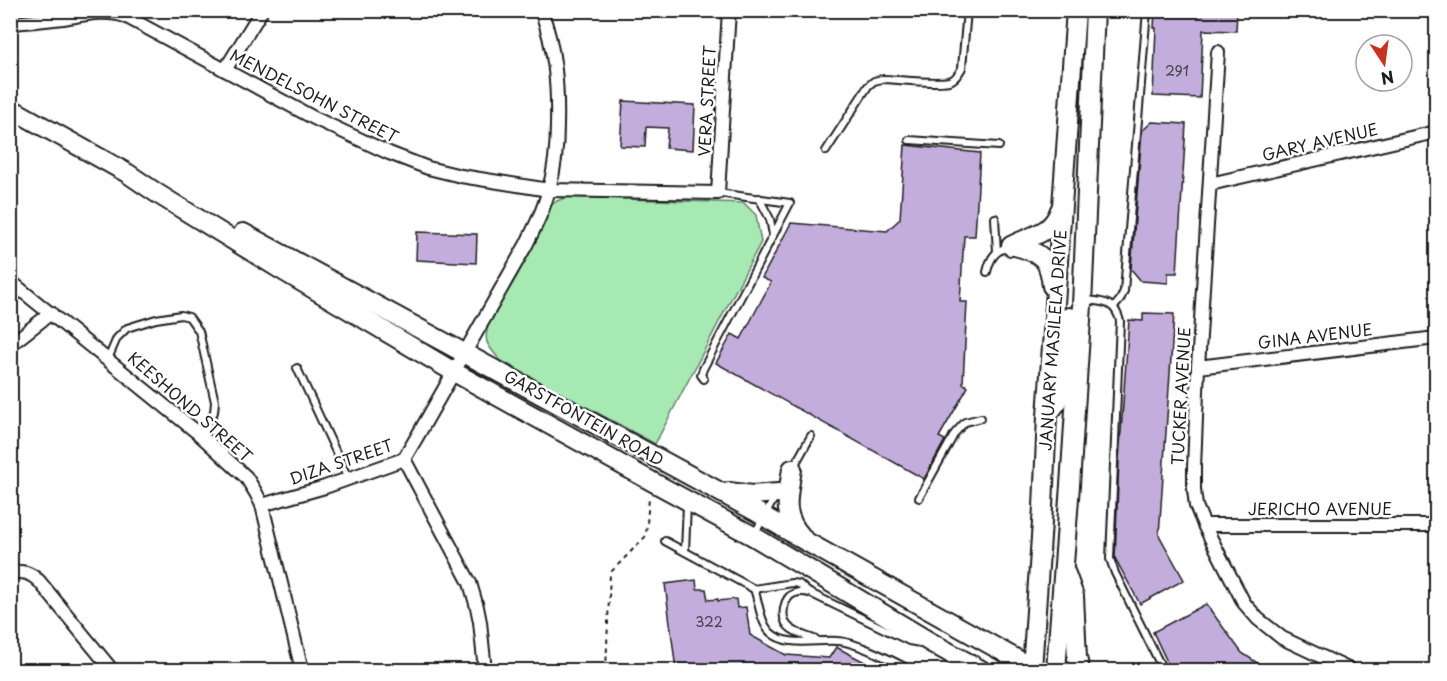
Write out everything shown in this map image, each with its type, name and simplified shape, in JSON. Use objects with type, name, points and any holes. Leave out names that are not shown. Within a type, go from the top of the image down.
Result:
[{"type":"main road","name":"JANUARY MASILELA DRIVE","points":[[1033,670],[1054,324],[1051,247],[1063,201],[1076,10]]},
{"type":"main road","name":"JANUARY MASILELA DRIVE","points":[[1056,670],[1082,299],[1095,10]]},
{"type":"main road","name":"GARSTFONTEIN ROAD","points":[[10,108],[127,173],[158,194],[454,372],[753,536],[981,670]]},
{"type":"main road","name":"GARSTFONTEIN ROAD","points":[[127,173],[155,185],[765,517],[1033,670]]},
{"type":"main road","points":[[1051,247],[1071,237],[1086,194]]},
{"type":"main road","points":[[1008,248],[1049,228],[1057,219],[1063,201]]},
{"type":"main road","points":[[1008,248],[1034,251],[1048,265],[1054,324]]},
{"type":"main road","points":[[1047,416],[1058,401],[1062,390],[1070,307],[1073,302],[1082,299]]},
{"type":"main road","points":[[792,469],[788,502],[789,518],[794,528],[807,542]]},
{"type":"main road","points":[[713,489],[752,495],[778,493]]},
{"type":"main road","points":[[1064,570],[1074,596],[1077,658],[1080,670]]},
{"type":"street","points":[[225,70],[262,10]]},
{"type":"street","name":"DIZA STREET","points":[[262,505],[404,459],[454,372],[530,237],[549,190],[557,145],[557,86],[553,51],[541,10]]},
{"type":"street","name":"VERA STREET","points":[[718,193],[729,10]]},
{"type":"street","name":"MENDELSOHN STREET","points":[[10,22],[108,13],[120,14],[314,118],[416,164],[461,176],[549,190],[718,193]]},
{"type":"street","name":"TUCKER AVENUE","points":[[1218,52],[1198,367],[1194,468],[1196,506],[1244,603],[1258,620],[1282,638],[1350,670]]},
{"type":"street","name":"GARY AVENUE","points":[[1210,184],[1437,132]]},
{"type":"street","name":"KEESHOND STREET","points":[[10,281],[201,435],[246,477],[262,505],[302,670]]},
{"type":"street","points":[[10,345],[51,313]]},
{"type":"street","name":"GINA AVENUE","points":[[1198,367],[1437,338]]},
{"type":"street","points":[[404,459],[470,583],[480,622],[485,670]]},
{"type":"street","name":"JERICHO AVENUE","points":[[1204,525],[1437,525]]},
{"type":"street","points":[[10,573],[26,572],[39,581],[112,670]]},
{"type":"lane","points":[[826,151],[868,86],[874,81],[882,79],[943,82],[954,79],[962,68],[968,10]]},
{"type":"lane","points":[[1114,308],[1124,291],[1147,10]]},
{"type":"lane","points":[[909,140],[999,146]]},
{"type":"lane","name":"MENDELSOHN STREET","points":[[718,193],[790,203],[773,236]]},
{"type":"lane","points":[[704,378],[701,375],[703,369],[773,236],[770,219],[759,198]]},
{"type":"lane","points":[[995,218],[1008,248]]},
{"type":"lane","points":[[987,272],[992,257],[1008,248],[1051,247]]},
{"type":"lane","points":[[1082,299],[1107,303],[1119,316],[1110,559],[1114,573],[1163,670]]},
{"type":"lane","points":[[108,359],[117,338],[127,328],[156,319],[181,315],[189,317],[199,331],[215,402],[214,412],[201,435]]},
{"type":"lane","points":[[297,368],[348,479]]},
{"type":"lane","points":[[919,498],[954,433],[965,422],[981,418]]},
{"type":"lane","points":[[753,536],[810,436]]},
{"type":"lane","points":[[685,552],[687,500]]},
{"type":"lane","points":[[665,541],[754,589],[799,584],[810,593],[909,641],[919,644],[930,642]]},
{"type":"lane","points":[[754,589],[767,630],[780,639],[840,641],[911,670]]},
{"type":"lane","points":[[810,593],[800,592],[791,595],[786,603],[784,616],[789,627],[819,640]]},
{"type":"path","points":[[606,670],[610,573],[645,536],[651,481]]},
{"type":"green space","points":[[567,197],[744,203],[756,215],[761,242],[655,444],[500,360],[487,341],[490,319],[540,233],[549,207]]},
{"type":"building","points":[[1155,10],[1237,10],[1236,31],[1203,30],[1200,98],[1153,96]]},
{"type":"building","points":[[623,101],[695,105],[693,150],[666,148],[668,128],[646,127],[645,147],[620,146]]},
{"type":"building","points":[[1152,122],[1186,124],[1177,273],[1168,273],[1168,283],[1141,281],[1131,269],[1142,131]]},
{"type":"building","points":[[905,145],[980,153],[975,236],[964,236],[960,302],[967,302],[963,383],[968,387],[939,437],[945,440],[924,479],[716,363],[732,334],[741,339],[771,282],[762,278],[791,223],[887,231],[900,219]]},
{"type":"building","points":[[417,232],[477,234],[476,263],[416,260]]},
{"type":"building","points":[[1143,313],[1174,314],[1159,535],[1184,580],[1140,604],[1115,558],[1129,320],[1143,321]]},
{"type":"building","points":[[696,580],[697,589],[706,589],[708,600],[736,599],[737,608],[746,607],[750,635],[786,655],[829,658],[836,647],[880,670],[676,670],[665,584]]},
{"type":"building","points":[[1206,604],[1242,653],[1268,670],[1171,670],[1153,632]]}]
